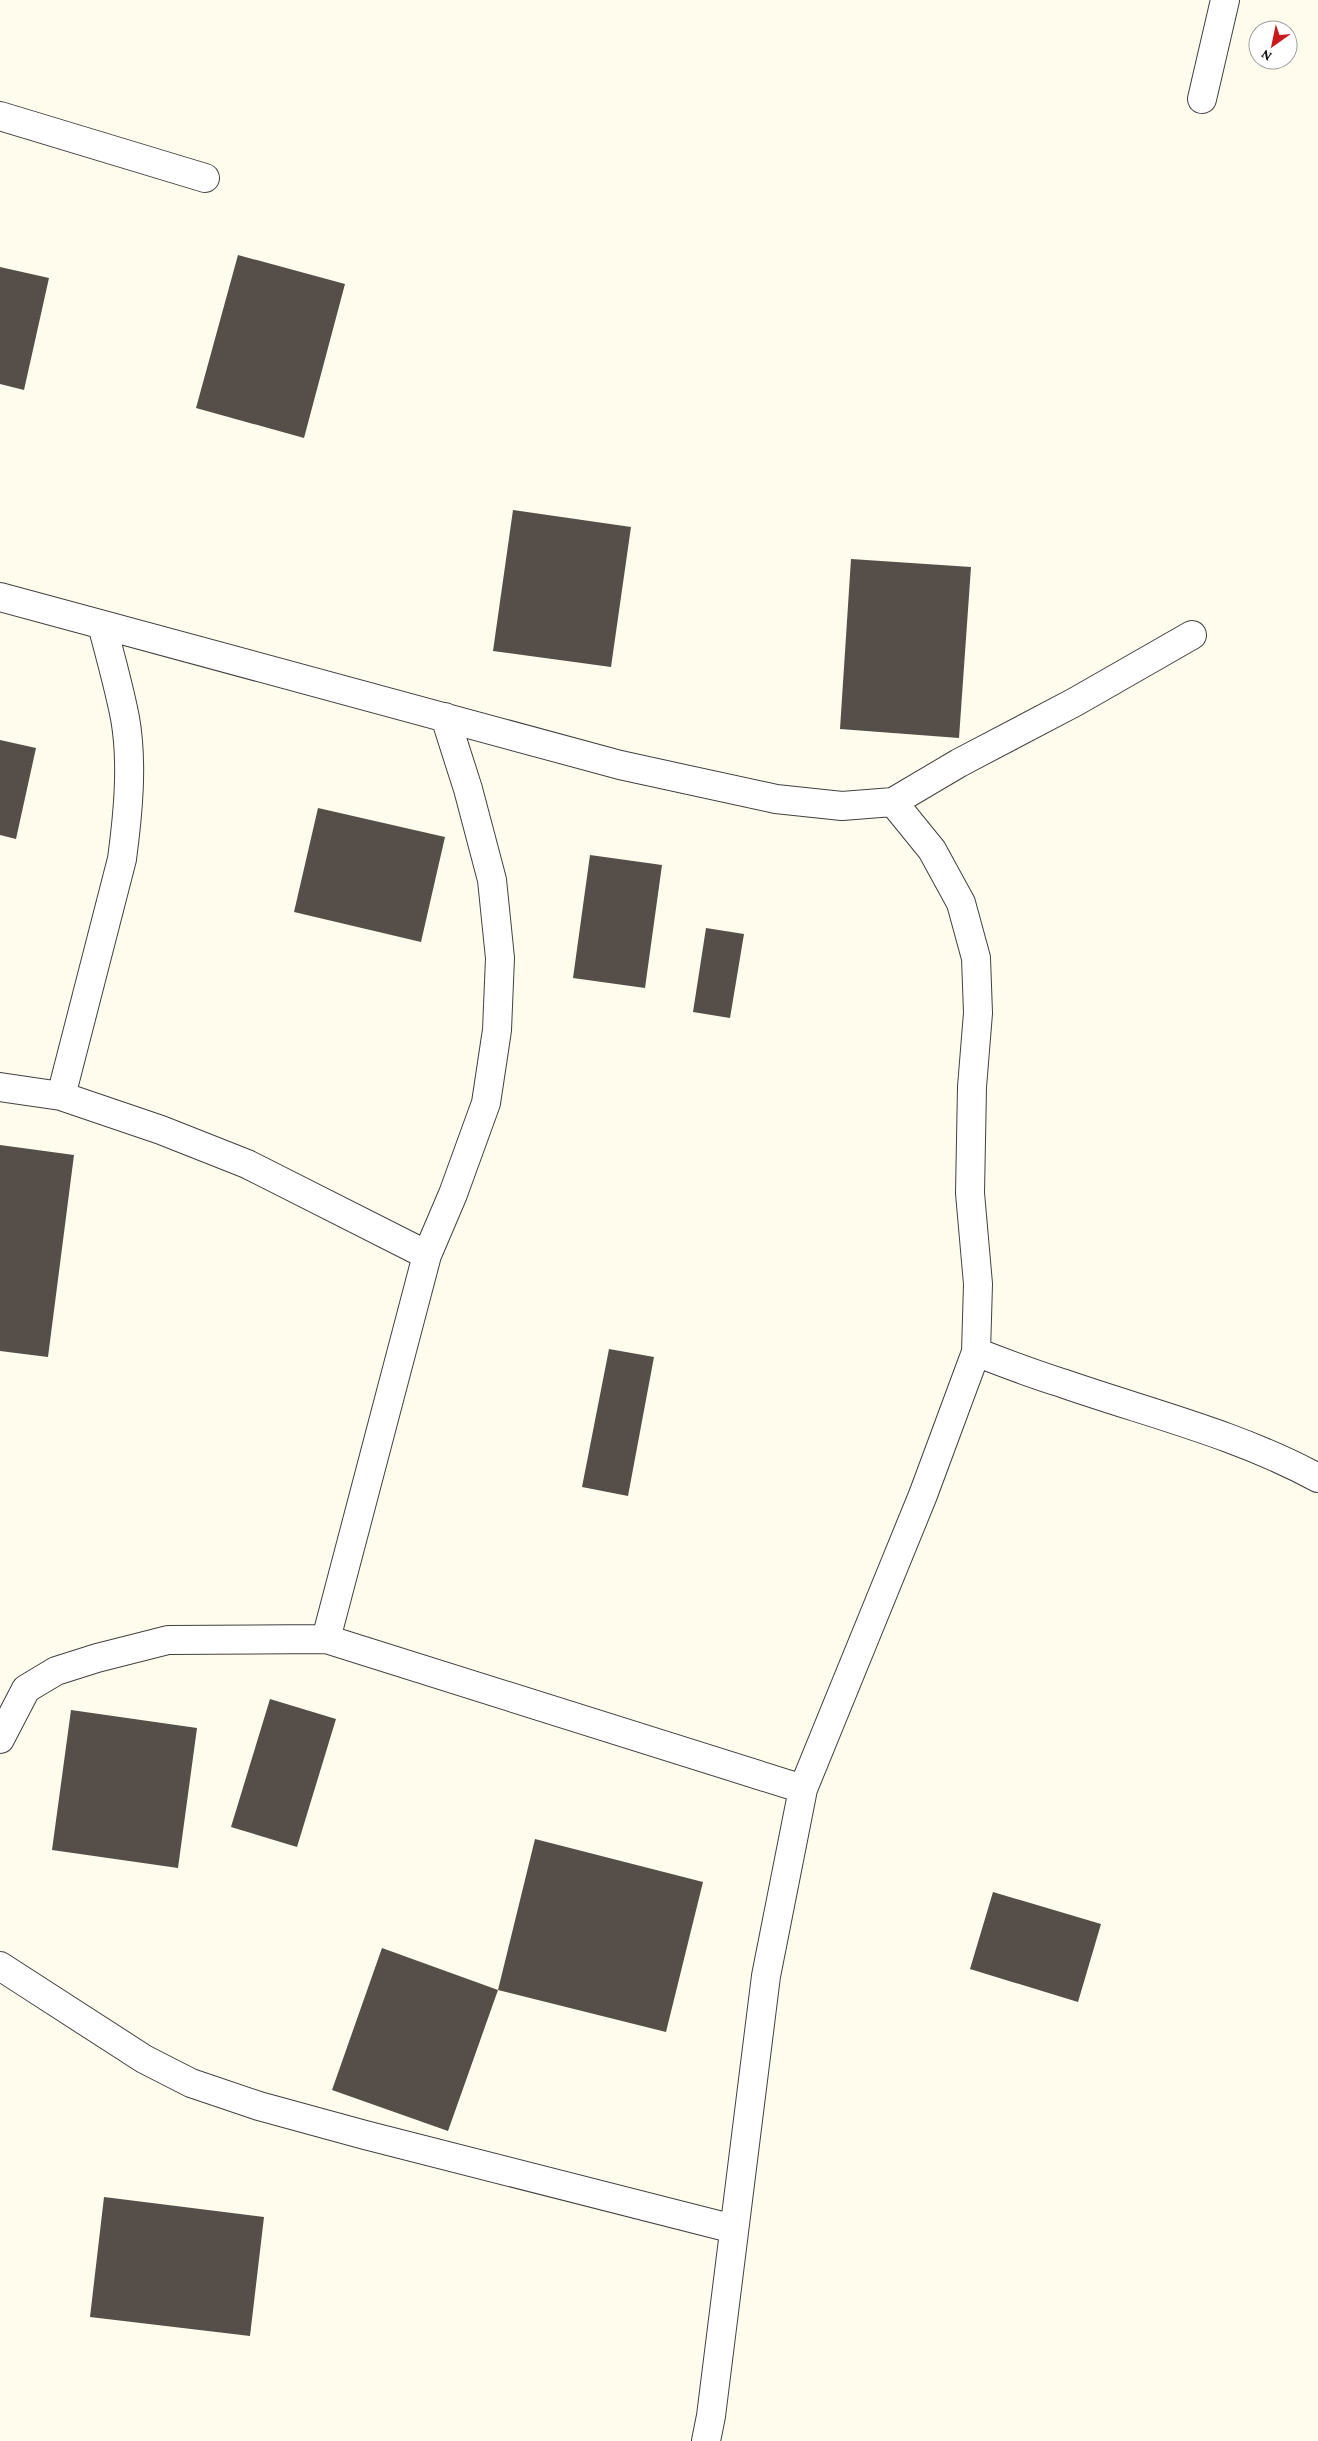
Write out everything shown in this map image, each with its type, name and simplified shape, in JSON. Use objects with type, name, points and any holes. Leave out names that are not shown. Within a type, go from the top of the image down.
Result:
[{"type":"street","points":[[1202,99],[1225,0]]},
{"type":"street","points":[[0,116],[205,178]]},
{"type":"street","points":[[0,597],[620,765],[776,799],[842,806],[893,802],[959,763],[1075,702],[1192,635]]},
{"type":"street","points":[[61,1096],[122,859],[126,827],[128,759],[125,718],[102,625]]},
{"type":"street","points":[[326,1639],[427,1255],[453,1194],[486,1103],[496,1030],[500,958],[492,880],[468,789],[445,717]]},
{"type":"street","points":[[706,2441],[712,2416],[766,1976],[803,1789],[924,1495],[976,1352],[978,1284],[970,1193],[972,1087],[978,1013],[976,958],[961,903],[932,850],[893,802]]},
{"type":"street","points":[[0,1087],[61,1096],[161,1130],[247,1164],[427,1255]]},
{"type":"street","points":[[976,1352],[1062,1384],[1181,1420],[1290,1463],[1318,1478]]},
{"type":"street","points":[[0,1739],[26,1689],[56,1671],[97,1658],[168,1640],[326,1639],[803,1789]]},
{"type":"street","points":[[0,1966],[144,2059],[190,2083],[259,2106],[734,2229]]},
{"type":"building","points":[[238,255],[345,284],[304,438],[196,408]]},
{"type":"building","points":[[0,267],[49,278],[24,390],[0,384]]},
{"type":"building","points":[[513,510],[631,527],[611,667],[493,651]]},
{"type":"building","points":[[851,559],[971,567],[959,738],[840,729]]},
{"type":"building","points":[[0,740],[36,748],[16,839],[0,835]]},
{"type":"building","points":[[318,808],[445,837],[421,942],[294,912]]},
{"type":"building","points":[[590,855],[662,865],[645,988],[573,978]]},
{"type":"building","points":[[706,928],[744,934],[730,1018],[693,1012]]},
{"type":"building","points":[[0,1145],[74,1155],[48,1357],[0,1351]]},
{"type":"building","points":[[609,1349],[654,1357],[628,1496],[582,1487]]},
{"type":"building","points":[[270,1699],[336,1719],[297,1847],[231,1827]]},
{"type":"building","points":[[71,1710],[197,1728],[178,1868],[52,1850]]},
{"type":"building","points":[[535,1839],[703,1882],[666,2032],[498,1990]]},
{"type":"building","points":[[993,1892],[1101,1924],[1078,2002],[970,1969]]},
{"type":"building","points":[[382,1948],[498,1990],[448,2131],[332,2090]]},
{"type":"building","points":[[104,2197],[264,2217],[250,2336],[90,2317]]}]
